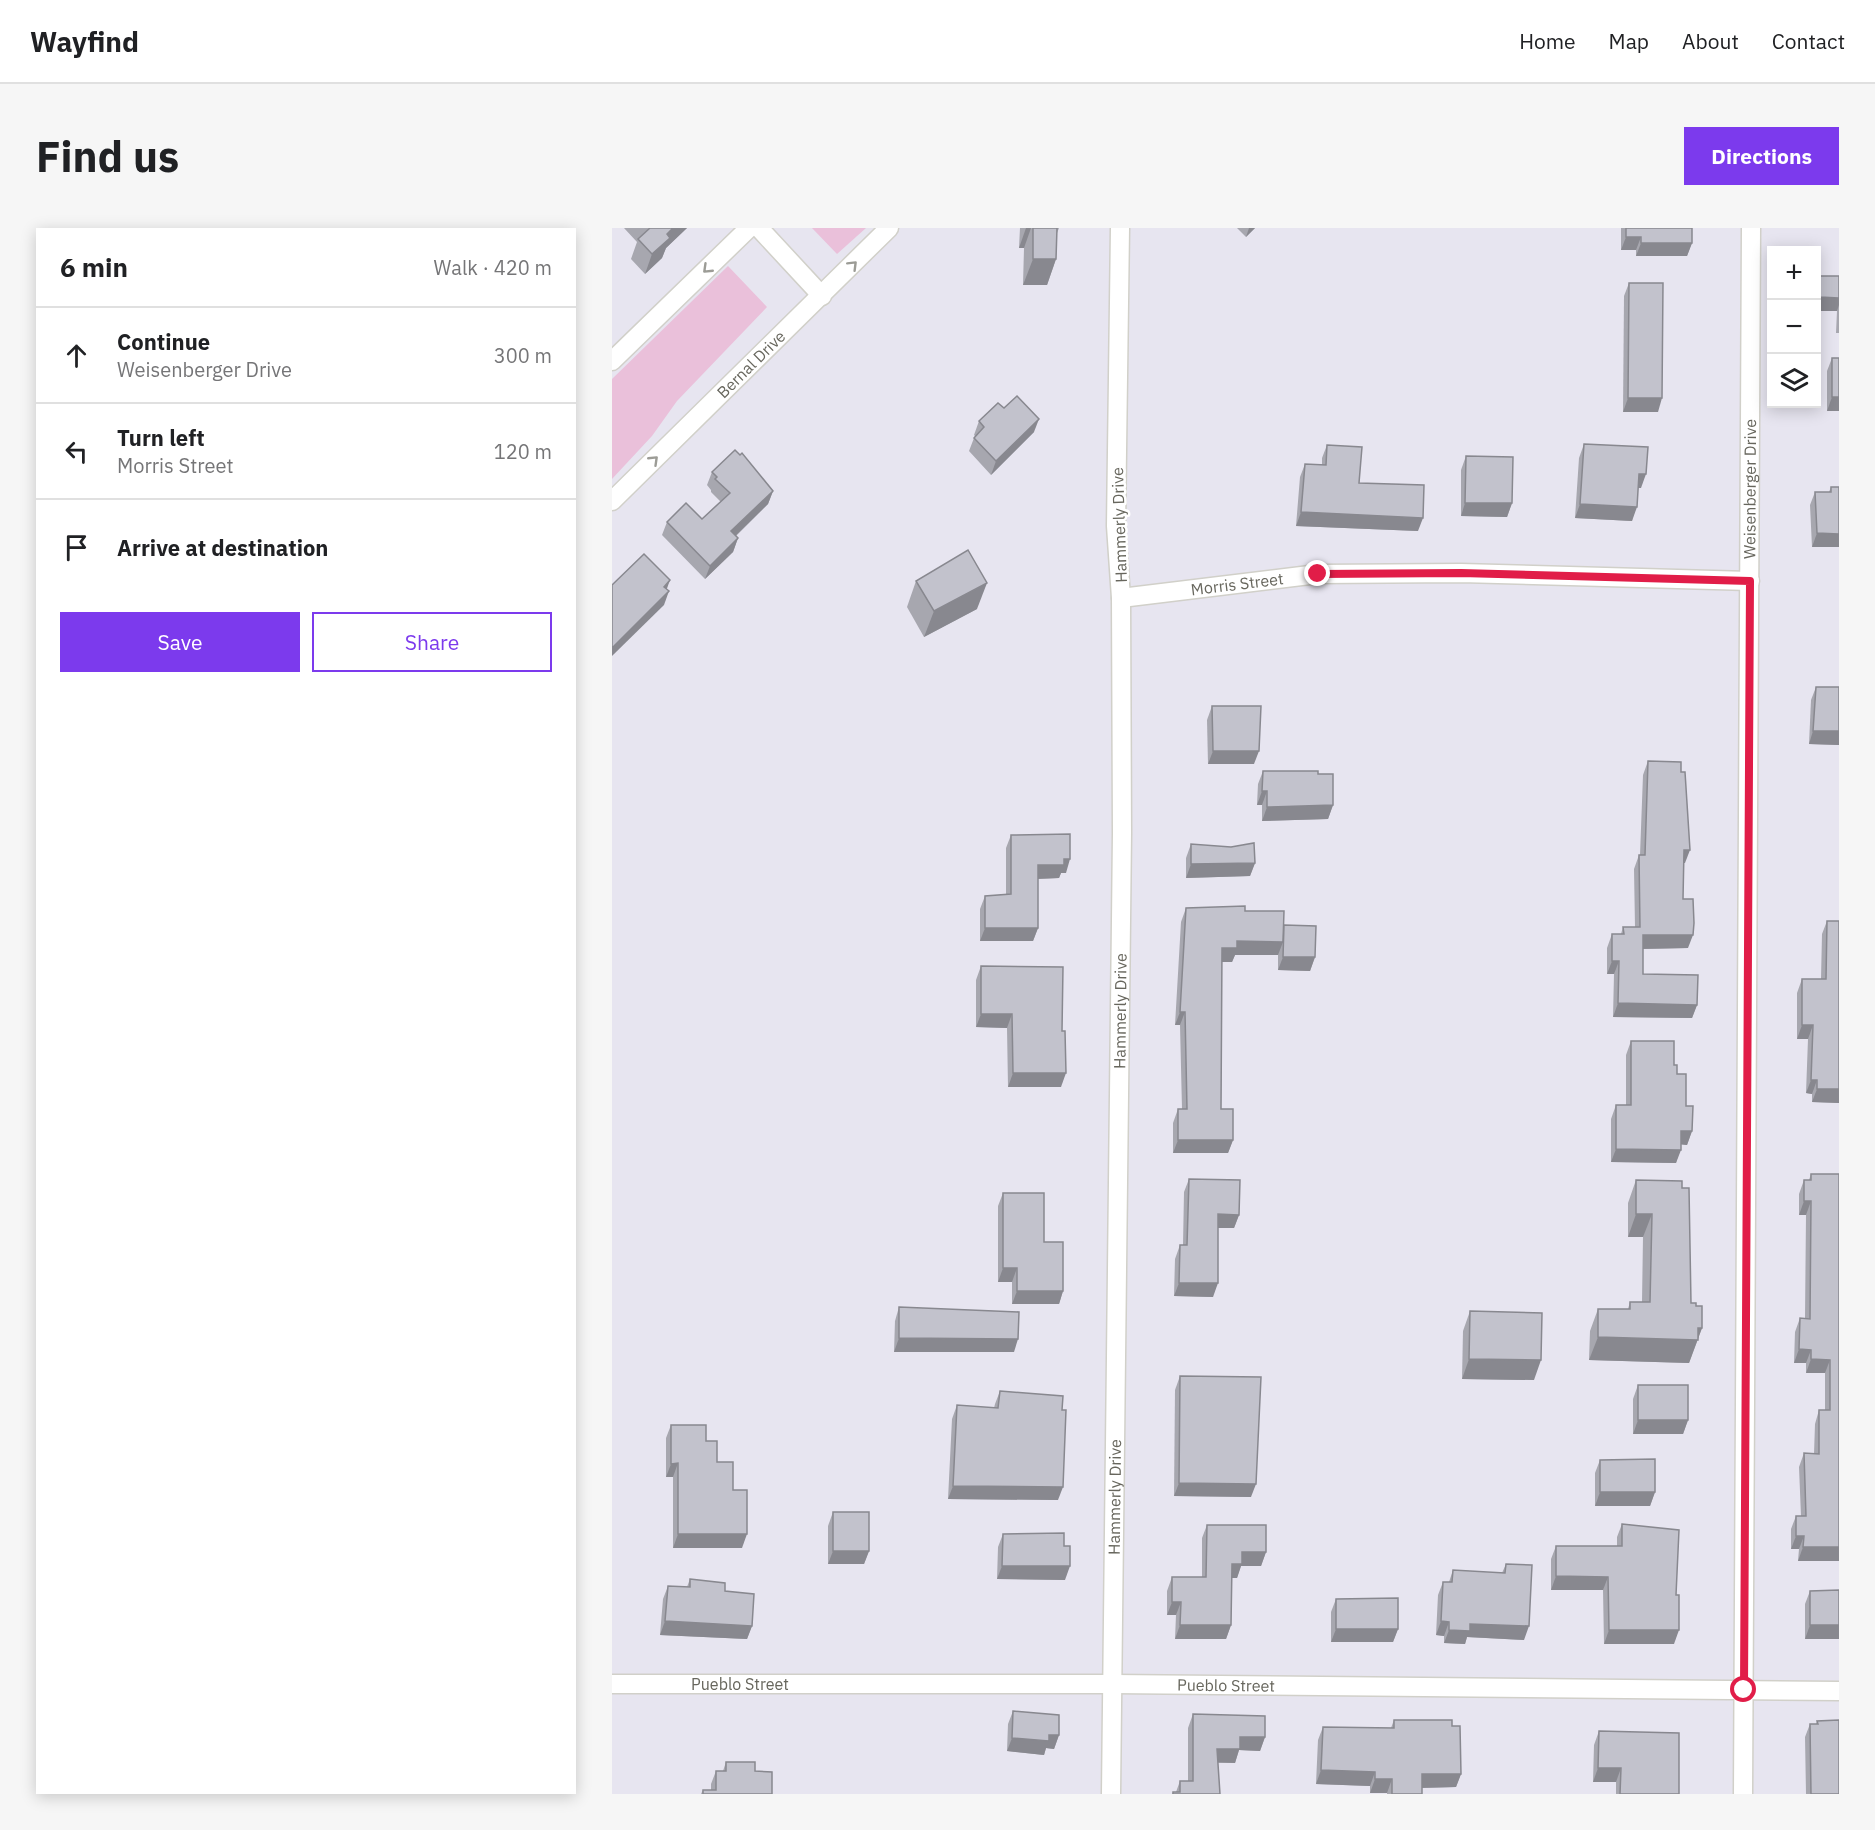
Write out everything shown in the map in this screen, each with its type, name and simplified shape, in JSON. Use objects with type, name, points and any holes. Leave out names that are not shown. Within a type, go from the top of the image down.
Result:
[{"type":"street","points":[[612,361],[749,228]]},
{"type":"street","points":[[759,228],[822,296]]},
{"type":"street","name":"Bernal Drive","points":[[612,501],[890,228]]},
{"type":"street","name":"Hammerly Drive","points":[[1112,1794],[1122,844],[1121,598],[1116,526],[1120,228]]},
{"type":"street","name":"Weisenberger Drive","points":[[1743,1794],[1752,228]]},
{"type":"street","name":"Morris Street","points":[[1121,598],[1318,574],[1461,573],[1750,581]]},
{"type":"street","name":"Pueblo Street","points":[[612,1684],[1113,1684],[1839,1691]]},
{"type":"shaded area","points":[[812,228],[866,228],[837,254]]},
{"type":"shaded area","points":[[728,266],[767,307],[677,401],[652,436],[612,479],[612,379]]},
{"type":"building","points":[[650,228],[673,228],[667,234],[670,238],[652,254],[638,239]]},
{"type":"building","points":[[1033,228],[1057,228],[1056,259],[1033,259]]},
{"type":"building","points":[[1626,228],[1692,228],[1692,243],[1641,243],[1641,237],[1626,237]]},
{"type":"building","points":[[1821,276],[1839,276],[1839,298],[1821,297]]},
{"type":"building","points":[[1629,283],[1663,283],[1662,398],[1628,398]]},
{"type":"building","points":[[1832,358],[1839,358],[1839,397],[1832,397]]},
{"type":"building","points":[[1017,396],[1039,419],[996,461],[974,438],[984,427],[979,421],[998,403],[1004,408]]},
{"type":"building","points":[[1584,444],[1648,447],[1646,474],[1639,474],[1637,507],[1580,504]]},
{"type":"building","points":[[1327,445],[1362,447],[1359,483],[1424,485],[1423,518],[1301,512],[1305,464],[1326,465]]},
{"type":"building","points":[[735,450],[740,455],[742,453],[773,491],[731,531],[738,538],[710,566],[667,522],[686,503],[702,519],[730,493],[715,479],[717,477],[712,472]]},
{"type":"building","points":[[1466,456],[1513,457],[1512,503],[1465,503]]},
{"type":"building","points":[[1831,487],[1839,487],[1839,534],[1817,533],[1815,492],[1831,492]]},
{"type":"building","points":[[968,550],[987,583],[934,611],[916,581]]},
{"type":"building","points":[[644,554],[670,580],[664,587],[669,591],[612,648],[612,585]]},
{"type":"building","points":[[1816,687],[1839,687],[1839,731],[1813,731]]},
{"type":"building","points":[[1212,706],[1261,706],[1259,751],[1213,751]]},
{"type":"building","points":[[1648,761],[1681,762],[1681,772],[1685,772],[1690,850],[1684,850],[1683,899],[1693,899],[1694,923],[1693,935],[1643,935],[1643,974],[1698,975],[1697,1005],[1618,1003],[1619,961],[1612,961],[1612,934],[1624,934],[1623,927],[1640,927],[1639,855],[1645,855]]},
{"type":"building","points":[[1263,771],[1318,771],[1318,774],[1333,774],[1333,805],[1267,807],[1267,791],[1262,791]]},
{"type":"building","points":[[1070,834],[1070,859],[1064,859],[1064,865],[1038,865],[1038,928],[985,928],[985,896],[1011,894],[1011,835]]},
{"type":"building","points":[[1254,843],[1255,863],[1191,864],[1191,844],[1231,847]]},
{"type":"building","points":[[1245,906],[1245,911],[1284,911],[1283,942],[1237,941],[1237,948],[1222,948],[1221,1109],[1233,1109],[1233,1140],[1178,1140],[1178,1109],[1187,1109],[1185,1012],[1180,1012],[1186,908]]},
{"type":"building","points":[[1827,921],[1839,921],[1839,1089],[1817,1089],[1817,1080],[1811,1080],[1813,1025],[1802,1025],[1802,979],[1826,979]]},
{"type":"building","points":[[1284,925],[1316,926],[1315,957],[1283,957]]},
{"type":"building","points":[[981,966],[1063,967],[1062,1031],[1065,1031],[1066,1073],[1013,1073],[1012,1014],[981,1014]]},
{"type":"building","points":[[1631,1041],[1674,1041],[1674,1065],[1677,1065],[1677,1074],[1686,1074],[1686,1106],[1693,1106],[1692,1131],[1681,1131],[1681,1150],[1616,1149],[1616,1105],[1631,1105]]},
{"type":"building","points":[[1811,1174],[1839,1174],[1839,1547],[1803,1547],[1804,1536],[1796,1536],[1796,1516],[1806,1516],[1804,1453],[1819,1454],[1819,1410],[1830,1410],[1830,1360],[1811,1359],[1811,1350],[1799,1349],[1800,1318],[1810,1319],[1811,1201],[1804,1201],[1804,1180],[1811,1180]]},
{"type":"building","points":[[1189,1179],[1240,1180],[1239,1215],[1218,1214],[1218,1283],[1179,1283],[1180,1245],[1187,1245]]},
{"type":"building","points":[[1636,1180],[1682,1181],[1682,1188],[1689,1188],[1691,1303],[1702,1306],[1702,1328],[1698,1328],[1698,1340],[1598,1337],[1598,1309],[1630,1309],[1630,1302],[1650,1302],[1652,1214],[1636,1214]]},
{"type":"building","points":[[1003,1193],[1044,1193],[1044,1242],[1063,1242],[1063,1291],[1017,1291],[1017,1268],[1003,1268]]},
{"type":"building","points":[[899,1307],[1019,1312],[1018,1339],[899,1338]]},
{"type":"building","points":[[1470,1311],[1542,1313],[1541,1360],[1469,1359]]},
{"type":"building","points":[[1180,1376],[1261,1377],[1256,1484],[1179,1483]]},
{"type":"building","points":[[1638,1385],[1688,1385],[1688,1420],[1638,1420]]},
{"type":"building","points":[[1000,1391],[1063,1396],[1062,1410],[1066,1410],[1063,1487],[953,1486],[957,1405],[998,1408]]},
{"type":"building","points":[[671,1425],[706,1425],[706,1441],[717,1441],[717,1462],[733,1462],[733,1490],[747,1490],[747,1534],[678,1534],[678,1463],[671,1464]]},
{"type":"building","points":[[1655,1459],[1655,1492],[1600,1492],[1600,1460]]},
{"type":"building","points":[[833,1512],[869,1512],[869,1551],[833,1551]]},
{"type":"building","points":[[1622,1524],[1679,1530],[1676,1595],[1679,1595],[1679,1630],[1609,1630],[1608,1577],[1556,1576],[1556,1546],[1622,1546]]},
{"type":"building","points":[[1207,1525],[1266,1525],[1266,1552],[1242,1552],[1242,1564],[1232,1564],[1231,1625],[1180,1625],[1181,1602],[1172,1602],[1172,1577],[1206,1577]]},
{"type":"building","points":[[1064,1533],[1064,1546],[1070,1546],[1070,1566],[1002,1566],[1003,1534]]},
{"type":"building","points":[[1506,1564],[1532,1565],[1529,1626],[1470,1624],[1470,1631],[1449,1630],[1449,1622],[1441,1621],[1443,1582],[1452,1582],[1453,1570],[1505,1573]]},
{"type":"building","points":[[690,1579],[725,1583],[725,1591],[754,1594],[752,1626],[665,1621],[668,1586],[690,1587]]},
{"type":"building","points":[[1839,1590],[1839,1625],[1810,1625],[1810,1591]]},
{"type":"building","points":[[1398,1598],[1398,1629],[1336,1629],[1336,1599]]},
{"type":"building","points":[[1013,1711],[1059,1715],[1059,1735],[1049,1735],[1049,1741],[1012,1738]]},
{"type":"building","points":[[1193,1714],[1265,1716],[1265,1737],[1240,1737],[1240,1749],[1217,1749],[1220,1794],[1173,1794],[1173,1792],[1180,1792],[1180,1781],[1193,1781]]},
{"type":"building","points":[[1394,1720],[1452,1720],[1452,1726],[1460,1726],[1461,1774],[1422,1774],[1422,1794],[1392,1794],[1392,1779],[1375,1779],[1375,1772],[1321,1770],[1323,1727],[1394,1728]]},
{"type":"building","points":[[1839,1720],[1839,1794],[1811,1794],[1810,1724],[1818,1724],[1817,1721]]},
{"type":"building","points":[[1599,1731],[1679,1733],[1679,1794],[1620,1794],[1621,1768],[1598,1768]]},
{"type":"building","points":[[726,1762],[755,1762],[755,1771],[772,1772],[772,1794],[703,1794],[703,1790],[716,1790],[716,1771],[726,1771]]},
{"type":"route","points":[[1318,574],[1461,573],[1750,581],[1744,1690]]}]
